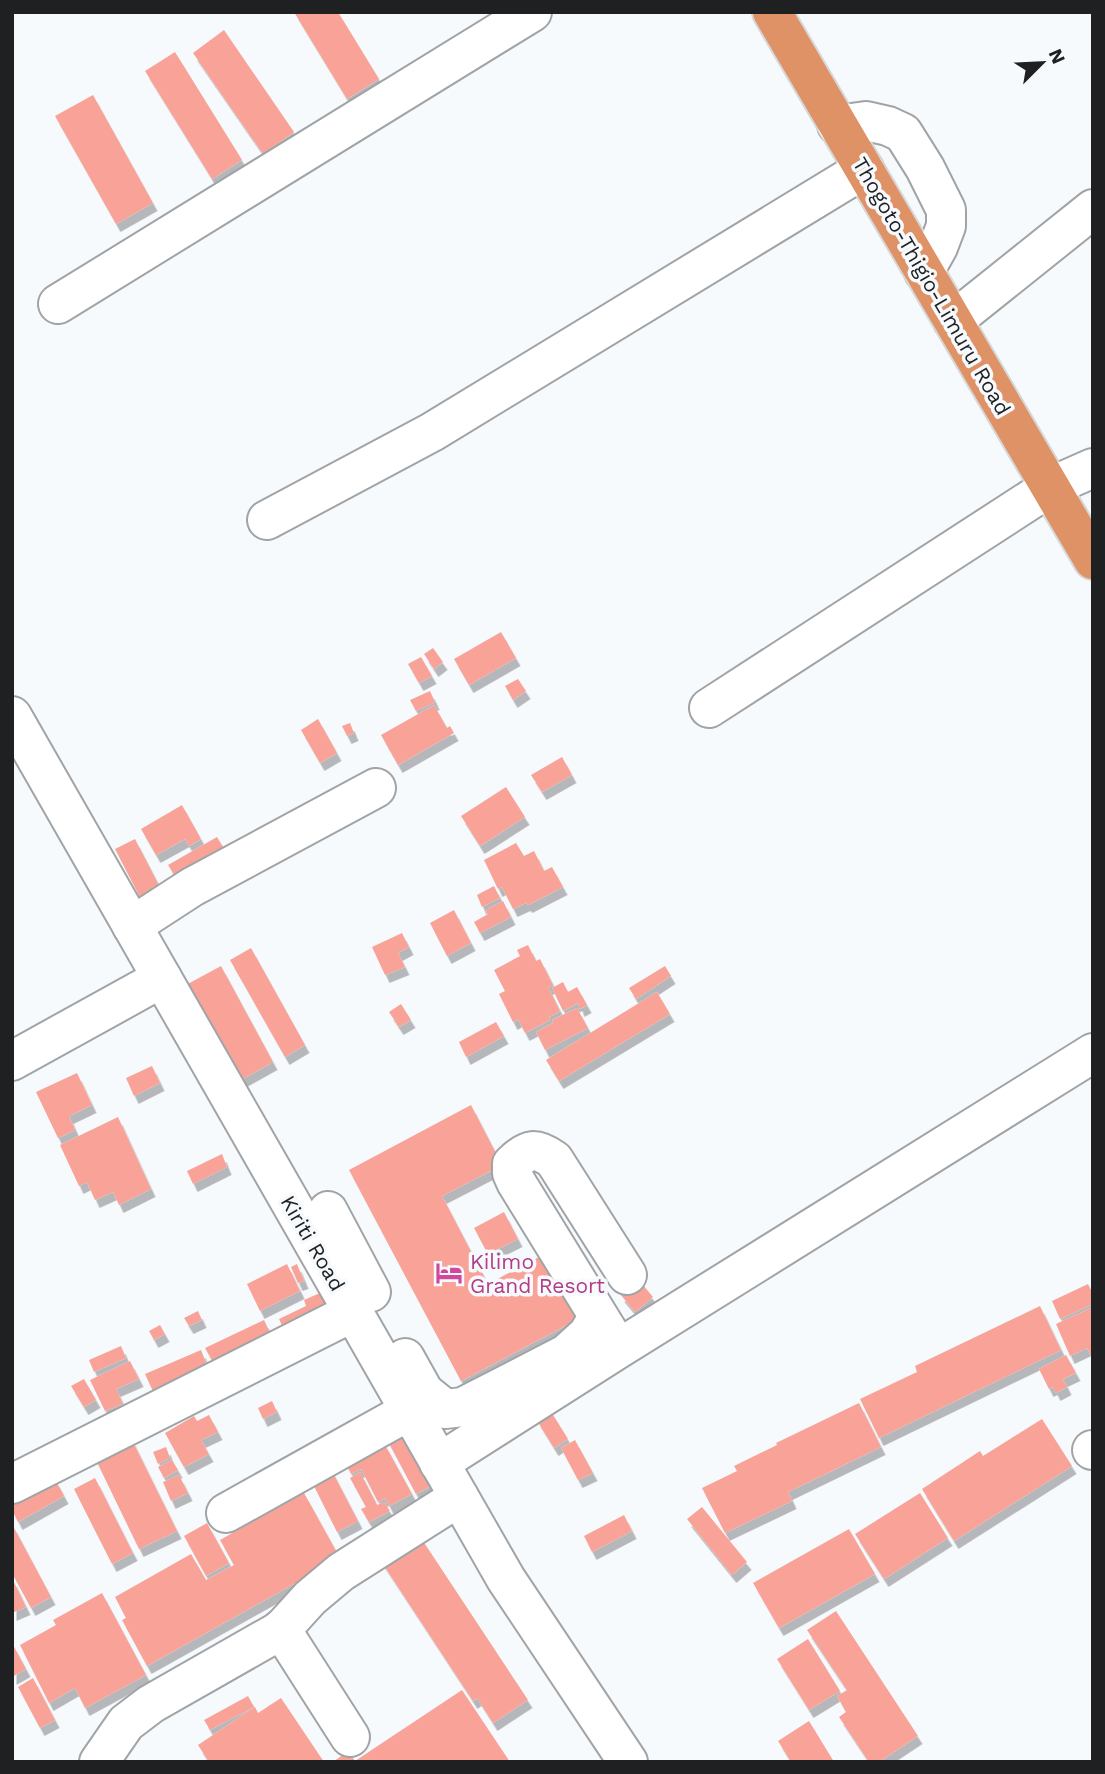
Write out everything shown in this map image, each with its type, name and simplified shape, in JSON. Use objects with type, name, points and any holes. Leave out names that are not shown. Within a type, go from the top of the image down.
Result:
[{"type":"highway","name":"Thogoto-Thigio-Limuru Road","points":[[772,12],[1093,561]]},
{"type":"street","points":[[58,304],[532,12]]},
{"type":"street","points":[[837,125],[866,121],[888,126],[903,134],[925,168],[946,210],[946,226],[924,272]]},
{"type":"street","points":[[267,520],[432,432],[863,169]]},
{"type":"street","points":[[953,321],[1093,209]]},
{"type":"street","points":[[709,708],[1050,487],[1093,468]]},
{"type":"street","name":"Kiriti Road","points":[[12,716],[506,1579],[628,1762]]},
{"type":"street","points":[[132,926],[192,887],[376,788]]},
{"type":"street","points":[[12,1061],[162,978]]},
{"type":"street","points":[[439,1463],[1093,1053]]},
{"type":"street","points":[[618,1349],[516,1182],[512,1164],[517,1158],[535,1150],[554,1160],[627,1275]]},
{"type":"street","points":[[328,1211],[424,1392],[445,1409],[463,1406],[566,1354],[588,1334],[598,1317]]},
{"type":"street","points":[[12,1484],[353,1312]]},
{"type":"street","points":[[226,1513],[410,1411]]},
{"type":"street","points":[[99,1762],[126,1723],[151,1704],[281,1629],[310,1598],[341,1572],[459,1497]]},
{"type":"street","points":[[281,1629],[349,1737]]},
{"type":"building","points":[[294,12],[338,12],[379,79],[347,99]]},
{"type":"building","points":[[224,30],[294,132],[263,154],[193,53]]},
{"type":"building","points":[[175,52],[242,160],[212,179],[145,71]]},
{"type":"building","points":[[93,95],[153,203],[116,224],[55,116]]},
{"type":"building","points":[[501,632],[516,658],[469,685],[454,659]]},
{"type":"building","points":[[433,648],[443,662],[434,669],[424,654]]},
{"type":"building","points":[[421,657],[432,676],[419,683],[408,664]]},
{"type":"building","points":[[518,679],[526,691],[513,700],[505,686]]},
{"type":"building","points":[[430,691],[435,702],[416,711],[410,700]]},
{"type":"building","points":[[434,705],[447,728],[450,726],[454,733],[398,765],[381,735]]},
{"type":"building","points":[[318,719],[337,753],[320,763],[301,730]]},
{"type":"building","points":[[350,723],[354,733],[347,736],[342,726]]},
{"type":"building","points":[[562,757],[572,775],[542,792],[531,775]]},
{"type":"building","points":[[506,787],[525,817],[480,846],[461,816]]},
{"type":"building","points":[[182,805],[201,839],[189,846],[185,839],[156,855],[141,829]]},
{"type":"building","points":[[217,837],[228,855],[179,883],[168,865]]},
{"type":"building","points":[[135,839],[164,895],[144,905],[115,849]]},
{"type":"building","points":[[516,843],[524,856],[534,851],[544,871],[552,867],[563,887],[528,905],[526,903],[513,909],[502,887],[498,889],[484,860]]},
{"type":"building","points":[[494,886],[500,898],[482,907],[477,895]]},
{"type":"building","points":[[503,901],[511,917],[480,933],[474,922],[488,914],[486,910]]},
{"type":"building","points":[[454,910],[471,943],[447,956],[430,923]]},
{"type":"building","points":[[402,933],[409,947],[398,953],[405,967],[385,975],[372,947]]},
{"type":"building","points":[[528,945],[536,961],[540,959],[553,985],[548,987],[560,1011],[549,1017],[550,1020],[525,1033],[518,1019],[513,1022],[499,994],[505,991],[494,970],[520,956],[517,950]]},
{"type":"building","points":[[251,948],[305,1045],[285,1057],[230,960]]},
{"type":"building","points":[[221,966],[273,1062],[237,1082],[184,986]]},
{"type":"building","points":[[665,966],[671,976],[636,999],[629,988]]},
{"type":"building","points":[[563,982],[568,992],[577,987],[587,1005],[580,1009],[578,1003],[563,1011],[552,988]]},
{"type":"building","points":[[657,992],[670,1014],[559,1081],[546,1060]]},
{"type":"building","points":[[401,1004],[411,1020],[399,1027],[389,1012]]},
{"type":"building","points":[[577,1008],[588,1028],[545,1050],[536,1032],[553,1023],[552,1020]]},
{"type":"building","points":[[496,1022],[504,1036],[466,1057],[459,1042]]},
{"type":"building","points":[[152,1066],[160,1083],[134,1096],[126,1078]]},
{"type":"building","points":[[77,1073],[92,1105],[69,1116],[75,1130],[58,1138],[36,1092]]},
{"type":"building","points":[[471,1105],[502,1165],[442,1196],[488,1284],[552,1250],[586,1315],[461,1381],[349,1170]]},
{"type":"building","points":[[118,1117],[151,1189],[119,1205],[113,1192],[95,1200],[87,1182],[79,1186],[60,1145]]},
{"type":"building","points":[[222,1154],[227,1167],[193,1184],[187,1171]]},
{"type":"building","points":[[504,1212],[518,1239],[488,1254],[474,1228]]},
{"type":"building","points":[[287,1264],[300,1291],[260,1311],[247,1284]]},
{"type":"building","points":[[297,1264],[304,1281],[298,1283],[291,1267]]},
{"type":"building","points":[[638,1279],[653,1297],[635,1312],[620,1294]]},
{"type":"building","points":[[1088,1284],[1093,1294],[1093,1304],[1060,1319],[1052,1301]]},
{"type":"building","points":[[320,1293],[324,1302],[334,1297],[340,1310],[286,1335],[279,1319],[306,1306],[304,1300]]},
{"type":"building","points":[[1040,1306],[1061,1350],[879,1438],[860,1399],[917,1372],[915,1366]]},
{"type":"building","points":[[1093,1307],[1093,1360],[1087,1348],[1070,1356],[1056,1324]]},
{"type":"building","points":[[198,1311],[202,1320],[189,1326],[184,1318]]},
{"type":"building","points":[[264,1320],[273,1339],[215,1366],[205,1348]]},
{"type":"building","points":[[160,1325],[165,1334],[154,1340],[149,1331]]},
{"type":"building","points":[[121,1346],[126,1358],[94,1372],[89,1360]]},
{"type":"building","points":[[201,1350],[212,1378],[157,1400],[145,1374]]},
{"type":"building","points":[[1066,1355],[1076,1373],[1063,1379],[1067,1387],[1056,1393],[1053,1387],[1049,1389],[1039,1369]]},
{"type":"building","points":[[130,1361],[139,1379],[116,1389],[123,1404],[105,1411],[90,1380]]},
{"type":"building","points":[[84,1379],[96,1400],[84,1407],[71,1386]]},
{"type":"building","points":[[272,1401],[277,1412],[263,1419],[258,1408]]},
{"type":"building","points":[[859,1403],[881,1447],[788,1492],[792,1501],[725,1533],[702,1488],[737,1471],[734,1466],[777,1445],[776,1443]]},
{"type":"building","points":[[550,1410],[568,1439],[554,1448],[536,1419]]},
{"type":"building","points":[[209,1415],[218,1432],[201,1440],[209,1454],[184,1467],[165,1433],[194,1416],[197,1421]]},
{"type":"building","points":[[1042,1419],[1072,1466],[954,1541],[922,1489],[980,1451],[983,1456]]},
{"type":"building","points":[[401,1425],[433,1485],[416,1494],[384,1434]]},
{"type":"building","points":[[131,1438],[177,1531],[139,1549],[94,1456]]},
{"type":"building","points":[[575,1440],[593,1473],[578,1480],[561,1448]]},
{"type":"building","points":[[384,1443],[412,1494],[389,1506],[385,1498],[378,1502],[361,1469],[351,1474],[346,1464]]},
{"type":"building","points":[[166,1447],[170,1458],[158,1464],[153,1452]]},
{"type":"building","points":[[321,1450],[358,1521],[337,1532],[311,1480]]},
{"type":"building","points":[[172,1460],[178,1470],[164,1478],[158,1467]]},
{"type":"building","points":[[360,1472],[377,1505],[384,1502],[390,1511],[369,1522],[361,1509],[366,1507],[350,1478]]},
{"type":"building","points":[[179,1475],[188,1493],[171,1501],[163,1482]]},
{"type":"building","points":[[95,1478],[133,1553],[112,1564],[74,1489]]},
{"type":"building","points":[[55,1479],[64,1496],[18,1522],[12,1510],[12,1502]]},
{"type":"building","points":[[304,1493],[340,1558],[147,1666],[122,1620],[126,1618],[115,1597],[191,1554],[206,1580],[234,1565],[220,1540]]},
{"type":"building","points":[[920,1493],[948,1538],[884,1579],[855,1534]]},
{"type":"building","points":[[702,1507],[747,1562],[732,1575],[687,1519]]},
{"type":"building","points":[[624,1515],[632,1531],[592,1552],[584,1536]]},
{"type":"building","points":[[207,1523],[229,1563],[206,1576],[184,1536]]},
{"type":"building","points":[[12,1524],[51,1597],[31,1608],[12,1573]]},
{"type":"building","points":[[849,1529],[875,1574],[779,1628],[753,1583]]},
{"type":"building","points":[[417,1532],[528,1700],[493,1723],[477,1698],[473,1701],[379,1558]]},
{"type":"building","points":[[12,1578],[26,1607],[12,1613]]},
{"type":"building","points":[[102,1593],[146,1675],[85,1708],[75,1688],[49,1703],[20,1645],[56,1625],[53,1620]]},
{"type":"building","points":[[836,1611],[918,1736],[879,1762],[869,1762],[839,1717],[846,1712],[837,1696],[847,1690],[807,1630]]},
{"type":"building","points":[[808,1639],[840,1691],[809,1710],[777,1659]]},
{"type":"building","points":[[12,1643],[26,1669],[12,1677]]},
{"type":"building","points":[[33,1678],[55,1720],[40,1728],[18,1687]]},
{"type":"building","points":[[462,1690],[510,1762],[333,1762],[348,1751],[355,1761]]},
{"type":"building","points":[[248,1696],[254,1707],[210,1730],[204,1720]]},
{"type":"building","points":[[281,1698],[324,1762],[209,1762],[198,1745],[255,1707],[258,1713]]},
{"type":"building","points":[[809,1721],[834,1762],[791,1762],[778,1741]]},
{"type":"place","name":"Kilimo Grand Resort","points":[[449,1273]]}]
